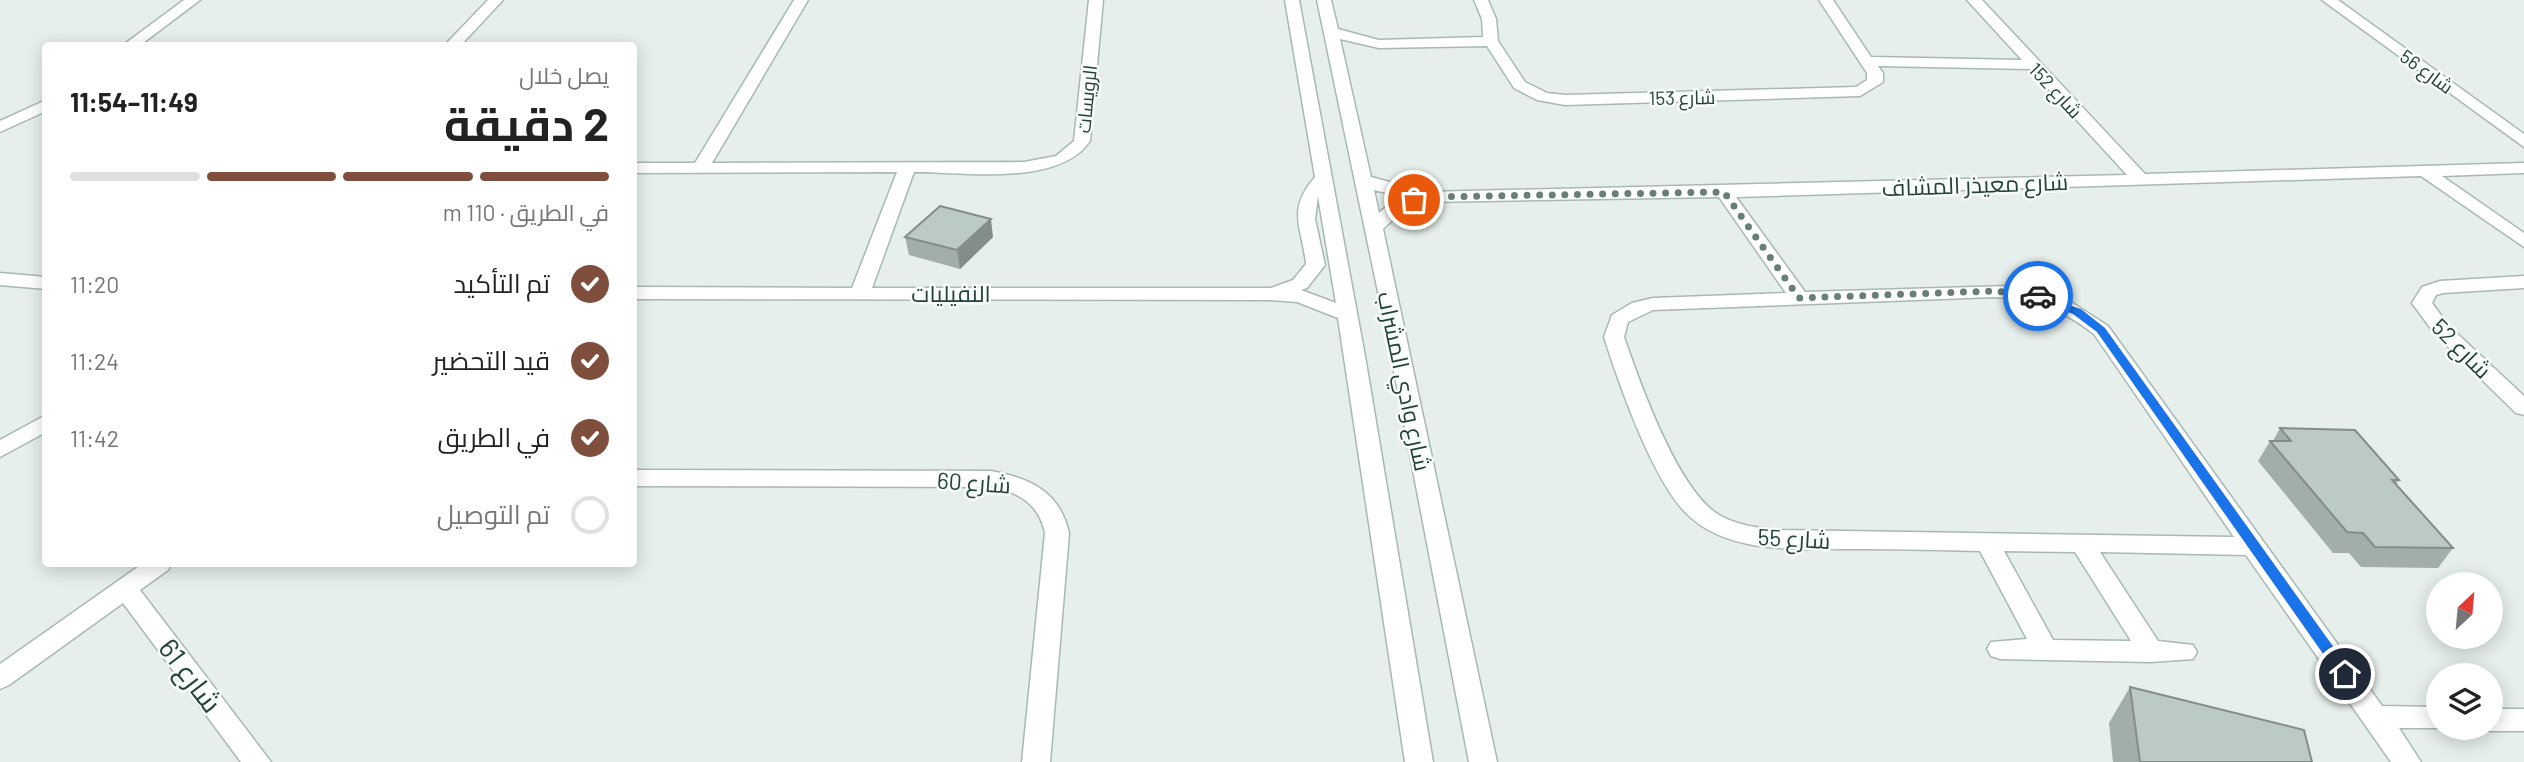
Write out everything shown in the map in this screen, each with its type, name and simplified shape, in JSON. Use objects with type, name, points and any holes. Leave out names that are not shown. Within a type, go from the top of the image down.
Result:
[{"type":"street","points":[[134,42],[192,0]]},
{"type":"street","points":[[455,42],[496,0]]},
{"type":"street","points":[[700,168],[801,0]]},
{"type":"street","name":"الرويسات","points":[[637,168],[1028,167],[1053,162],[1073,153],[1084,135],[1096,0]]},
{"type":"street","name":"شارع وادي المشراب","points":[[1292,0],[1347,314],[1419,762]]},
{"type":"street","name":"شارع وادي المشراب","points":[[1324,0],[1331,32],[1348,58],[1363,180],[1483,762]]},
{"type":"street","name":"شارع 153","points":[[1481,0],[1489,19],[1491,41],[1506,60],[1519,85],[1533,94],[1566,100],[1852,93],[1867,89],[1875,82],[1869,61]]},
{"type":"street","points":[[1826,0],[1869,61],[2033,65]]},
{"type":"street","name":"شارع 152","points":[[1975,0],[2140,179]]},
{"type":"street","name":"شارع 56","points":[[2329,0],[2524,142]]},
{"type":"street","points":[[1331,32],[1379,44],[1491,41]]},
{"type":"street","points":[[1348,58],[1379,44]]},
{"type":"street","points":[[0,127],[42,107]]},
{"type":"street","points":[[860,293],[907,168]]},
{"type":"street","name":"شارع معيذر المشاف","points":[[1363,180],[1388,189],[1427,197],[1724,192],[2524,168]]},
{"type":"street","points":[[2426,172],[2524,242]]},
{"type":"street","name":"النفيليات","points":[[1269,293],[1300,284],[1313,272],[1315,258],[1304,204],[1310,191],[1322,179]]},
{"type":"street","points":[[1724,192],[1799,298]]},
{"type":"street","name":"شارع معيذر المشاف","points":[[1373,229],[1403,204],[1427,197]]},
{"type":"street","points":[[0,279],[42,283]]},
{"type":"street","name":"شارع 52","points":[[2524,282],[2440,287],[2429,291],[2422,303],[2441,329],[2524,408]]},
{"type":"street","name":"شارع 55","points":[[2253,546],[1762,538],[1724,528],[1693,509],[1682,497],[1617,347],[1614,337],[1619,319],[1639,307],[1653,304],[2010,291],[2044,298],[2077,312],[2101,330],[2407,762]]},
{"type":"street","name":"النفيليات","points":[[637,293],[1269,293],[1300,296],[1347,314]]},
{"type":"street","points":[[0,450],[42,424]]},
{"type":"street","name":"شارع 60","points":[[637,478],[991,479],[1033,492],[1051,510],[1057,533],[1036,762]]},
{"type":"street","points":[[1987,542],[2046,650]]},
{"type":"street","points":[[2082,543],[2151,652]]},
{"type":"street","points":[[0,678],[155,567]]},
{"type":"street","name":"شارع 61","points":[[125,588],[257,762]]},
{"type":"street","points":[[2000,649],[2184,652]]},
{"type":"street","points":[[2376,717],[2426,718]]},
{"type":"street","points":[[2503,720],[2524,720]]},
{"type":"building","points":[[940,206],[991,219],[957,250],[905,237]]},
{"type":"building","points":[[2280,428],[2355,430],[2399,480],[2392,480],[2453,548],[2375,547],[2363,533],[2347,532],[2270,441],[2291,441]]},
{"type":"building","points":[[2130,687],[2304,730],[2312,762],[2140,762]]},
{"type":"way so far","points":[[1414,200],[1427,197],[1724,192],[1799,298],[1994,291],[2038,296]]},
{"type":"route","points":[[2038,296],[2077,312],[2101,330],[2345,674]]}]
